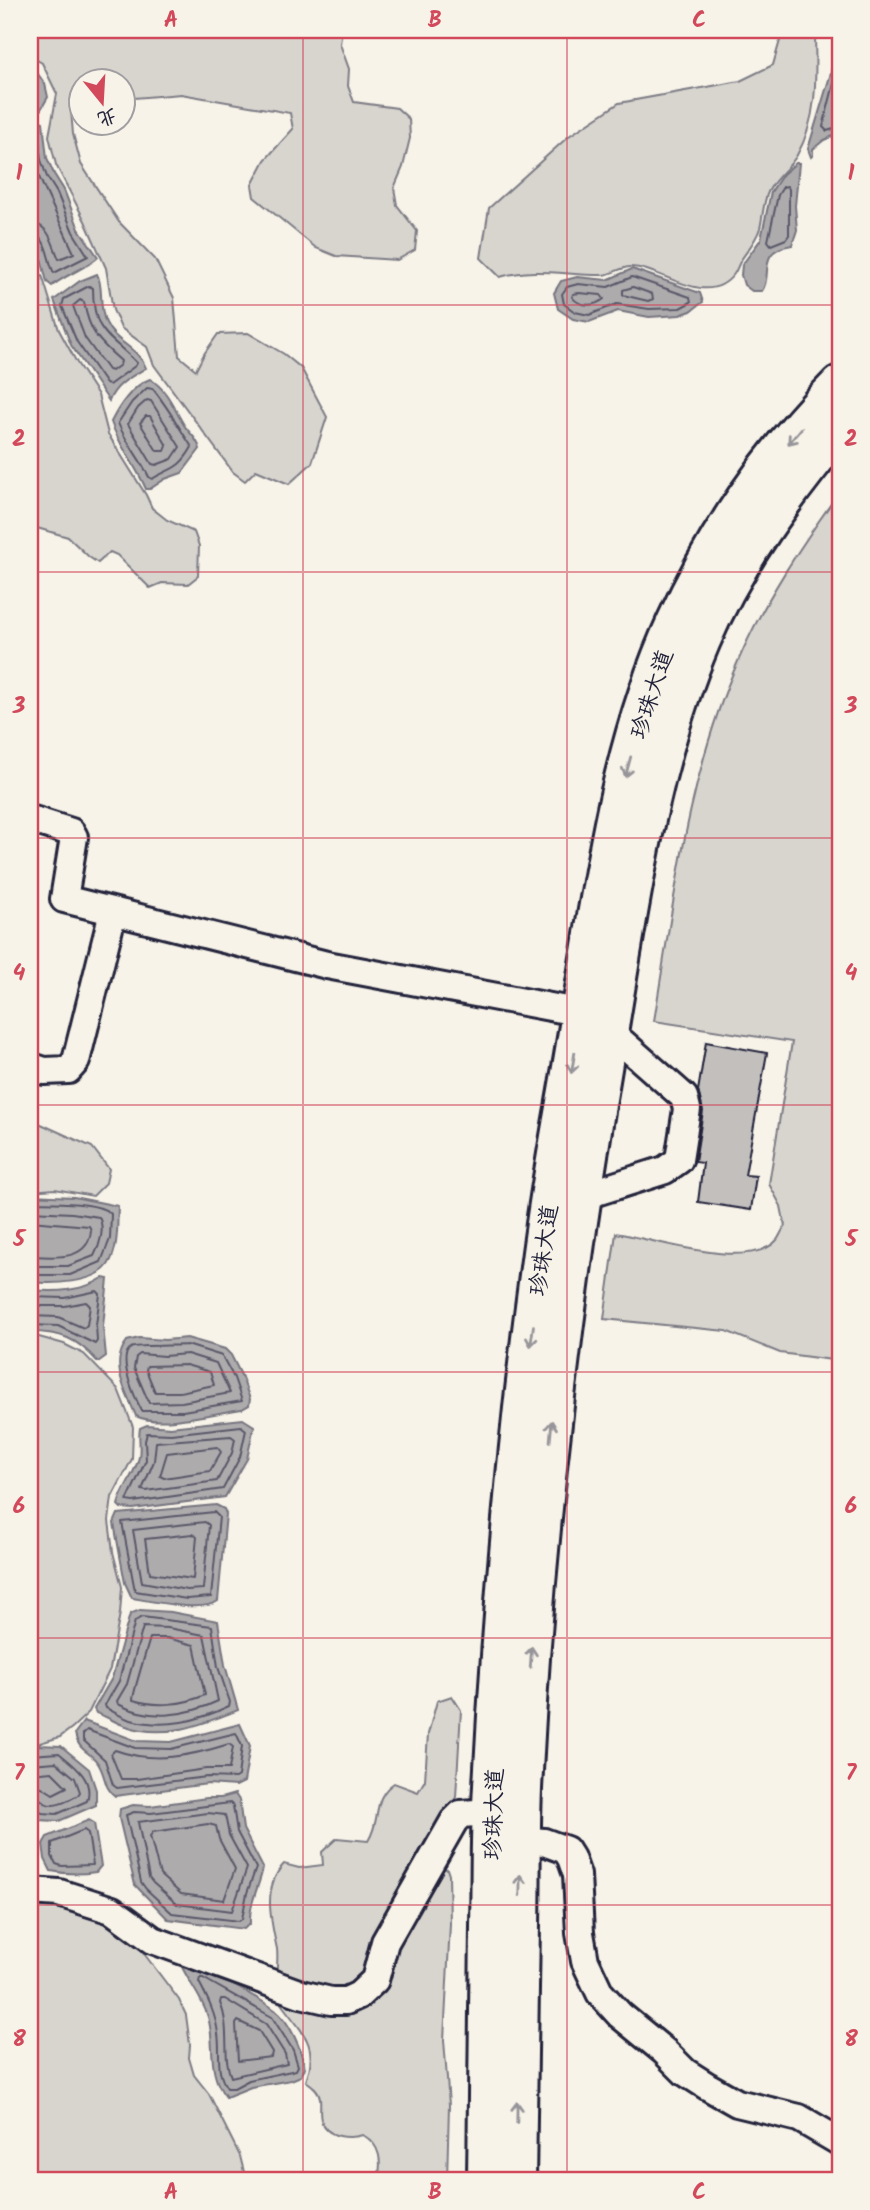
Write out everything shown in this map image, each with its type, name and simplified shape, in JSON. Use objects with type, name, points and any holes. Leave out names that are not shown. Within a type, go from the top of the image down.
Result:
[{"type":"highway","name":"珍珠大道","points":[[516,2180],[522,1791],[536,1581],[556,1372],[580,1197],[607,863],[623,788],[652,688],[675,624],[701,573],[736,516],[779,455],[840,385]]},
{"type":"highway","name":"珍珠大道","points":[[487,2180],[492,1812],[507,1579],[527,1368],[547,1215],[636,869],[651,795],[669,730],[697,649],[727,587],[760,532],[802,472],[840,427]]},
{"type":"street","points":[[30,819],[71,832],[74,837],[64,900],[327,965],[595,1021],[684,1097],[687,1109],[679,1160],[665,1170],[580,1197]]},
{"type":"street","points":[[30,1066],[44,1071],[68,1070],[76,1061],[113,912]]},
{"type":"street","points":[[30,1891],[59,1893],[112,1910],[153,1940],[300,1994],[331,2001],[346,2001],[359,1995],[375,1980],[385,1942],[454,1821],[461,1814],[492,1812],[521,1840],[544,1842],[566,1850],[572,1858],[577,1875],[580,1933],[585,1961],[600,1993],[620,2015],[685,2072],[706,2086],[737,2103],[799,2119],[840,2142]]},
{"type":"shaded area","points":[[30,30],[342,30],[340,44],[349,69],[348,86],[354,102],[397,108],[409,119],[410,138],[403,167],[394,188],[397,205],[417,231],[415,250],[397,260],[336,256],[316,248],[254,197],[252,185],[265,160],[293,129],[290,113],[181,94],[136,98],[136,66],[66,66],[66,136],[74,136],[81,164],[119,222],[155,259],[174,298],[179,356],[196,370],[218,334],[248,333],[284,354],[301,368],[327,417],[312,463],[289,484],[256,470],[245,481],[233,472],[154,365],[147,347],[121,328],[113,310],[106,268],[56,165],[49,136],[57,94],[42,63],[30,56]]},
{"type":"shaded area","points":[[783,30],[817,30],[814,97],[809,127],[797,155],[768,192],[756,237],[734,274],[723,284],[698,288],[630,267],[604,275],[525,272],[500,277],[481,258],[489,208],[569,136],[619,103],[740,81],[773,65]]},
{"type":"shaded area","points":[[30,252],[43,278],[59,330],[98,395],[108,434],[152,508],[167,520],[194,532],[199,546],[198,576],[188,584],[162,583],[150,588],[117,555],[110,552],[98,563],[68,537],[30,526]]},
{"type":"shaded area","points":[[840,491],[840,1361],[780,1353],[726,1331],[604,1319],[616,1233],[700,1251],[746,1253],[764,1249],[777,1240],[785,1226],[781,1206],[769,1184],[792,1042],[654,1021],[685,837],[707,747],[722,702],[749,637],[772,593]]},
{"type":"shaded area","points":[[30,1119],[92,1147],[109,1169],[106,1183],[93,1196],[55,1189],[30,1191]]},
{"type":"shaded area","points":[[30,1337],[64,1344],[84,1354],[118,1389],[133,1427],[132,1459],[112,1497],[109,1521],[122,1587],[110,1669],[89,1712],[60,1737],[30,1746]]},
{"type":"shaded area","points":[[452,1696],[461,1710],[456,1797],[361,1981],[342,1995],[276,1977],[277,1952],[270,1905],[277,1873],[284,1864],[299,1868],[323,1865],[322,1852],[337,1838],[368,1841],[382,1796],[394,1783],[418,1792],[425,1780],[428,1734],[437,1701]]},
{"type":"shaded area","points":[[440,1868],[447,1869],[449,1875],[450,1924],[444,2040],[449,2105],[447,2180],[378,2180],[379,2154],[369,2139],[363,2135],[339,2136],[324,2126],[320,2117],[319,2095],[306,2081],[311,2056],[306,2038],[280,2002],[285,1999],[318,2012],[340,2015],[359,2005]]},
{"type":"shaded area","points":[[30,1901],[71,1909],[123,1927],[142,1951],[179,2000],[186,2015],[189,2058],[194,2075],[209,2094],[240,2156],[246,2180],[30,2180]]},
{"type":"water","points":[[840,30],[840,133],[824,140],[813,149],[811,157],[808,149],[830,76]]},
{"type":"water","points":[[30,63],[45,84],[48,97],[40,111],[30,114]]},
{"type":"water","points":[[43,122],[47,158],[64,190],[79,229],[98,257],[52,286],[47,282],[39,250],[30,234],[30,124]]},
{"type":"water","points":[[799,163],[795,206],[797,230],[792,245],[773,252],[769,258],[762,291],[752,291],[744,285],[742,265],[761,239],[771,192],[783,174]]},
{"type":"water","points":[[632,269],[700,293],[703,302],[680,315],[649,317],[618,311],[589,322],[573,319],[558,309],[554,293],[561,281],[577,277],[607,280]]},
{"type":"water","points":[[97,274],[106,323],[115,336],[138,355],[146,368],[120,385],[109,401],[71,345],[54,300],[80,281]]},
{"type":"water","points":[[150,379],[166,394],[200,449],[182,473],[146,489],[111,422],[132,391]]},
{"type":"water","points":[[30,1195],[74,1197],[118,1206],[116,1244],[108,1265],[102,1271],[83,1279],[60,1283],[30,1282]]},
{"type":"water","points":[[103,1278],[108,1279],[103,1326],[106,1356],[98,1362],[83,1347],[68,1338],[51,1333],[30,1332],[30,1290],[68,1290],[95,1283]]},
{"type":"water","points":[[139,1338],[187,1338],[225,1349],[241,1375],[250,1399],[249,1405],[242,1409],[173,1420],[158,1421],[136,1416],[121,1378],[119,1359],[127,1341]]},
{"type":"water","points":[[243,1419],[254,1426],[247,1459],[225,1497],[133,1509],[121,1508],[118,1505],[140,1453],[140,1428],[147,1425],[170,1427]]},
{"type":"water","points":[[216,1505],[224,1509],[226,1514],[218,1601],[189,1606],[132,1598],[125,1583],[114,1523],[118,1514]]},
{"type":"water","points":[[140,1610],[171,1612],[218,1621],[225,1665],[238,1710],[197,1725],[169,1731],[140,1730],[96,1713],[94,1709],[112,1678],[130,1614]]},
{"type":"water","points":[[84,1721],[137,1741],[171,1742],[240,1724],[250,1746],[244,1782],[236,1786],[208,1784],[115,1796],[107,1786],[99,1765],[79,1744],[75,1733]]},
{"type":"water","points":[[39,1745],[61,1746],[89,1769],[96,1790],[96,1805],[59,1821],[36,1820],[30,1803],[30,1749]]},
{"type":"water","points":[[235,1794],[239,1800],[243,1829],[263,1868],[250,1923],[244,1929],[168,1919],[135,1885],[119,1818],[120,1809],[133,1805],[150,1806]]},
{"type":"water","points":[[89,1820],[94,1823],[101,1866],[91,1873],[51,1871],[45,1859],[43,1844],[47,1837]]},
{"type":"water","points":[[185,1963],[193,1964],[246,1991],[281,2015],[301,2053],[305,2068],[301,2076],[251,2087],[226,2097],[216,2078],[208,2017],[182,1967]]},
{"type":"building","points":[[706,1042],[767,1053],[745,1175],[756,1176],[751,1210],[698,1202],[703,1163],[695,1162],[703,1111],[698,1091]]}]
